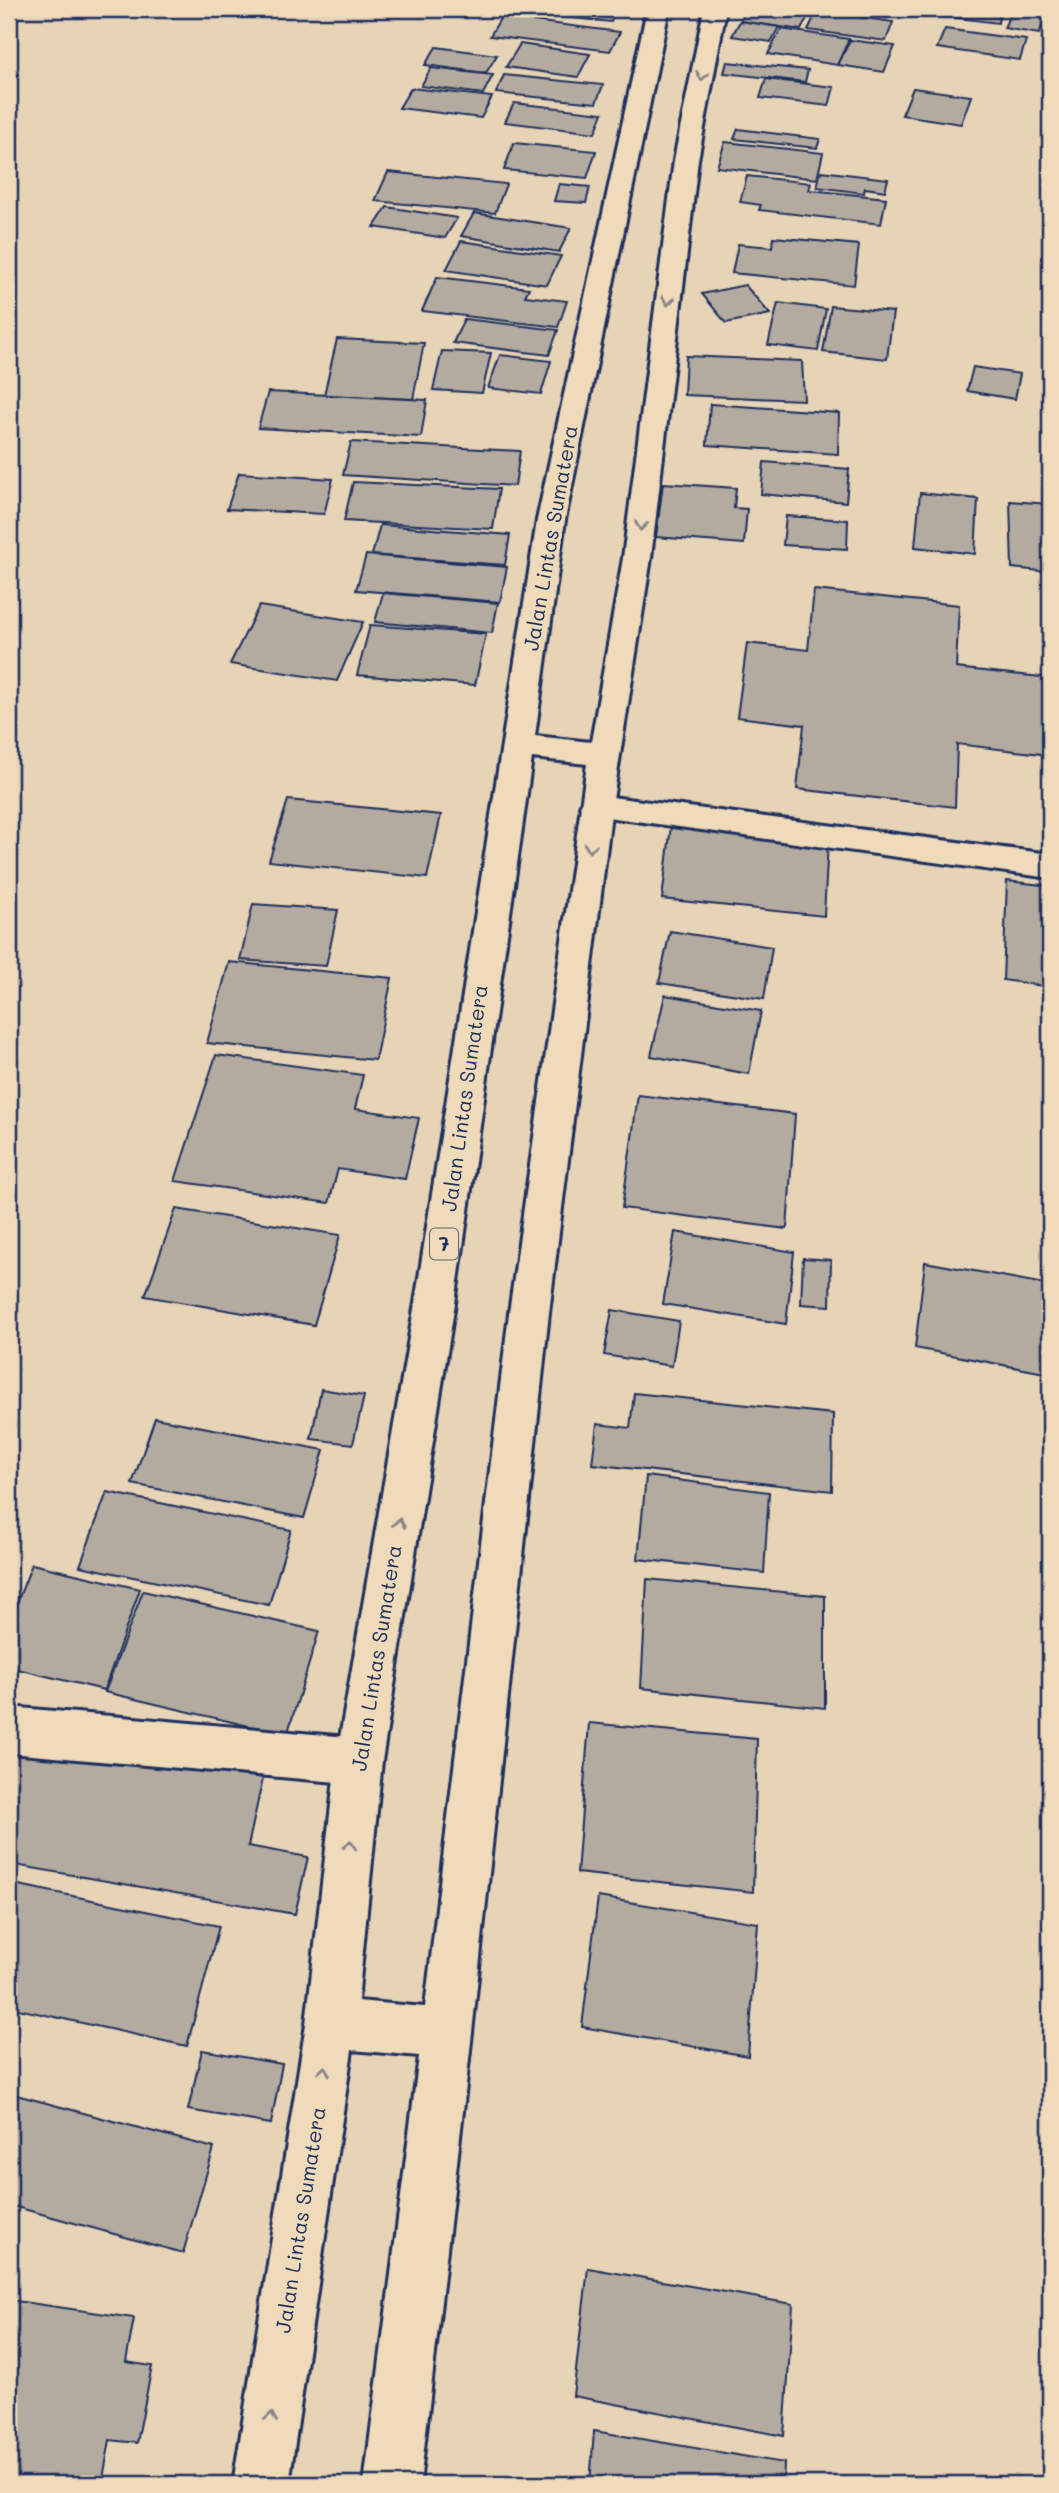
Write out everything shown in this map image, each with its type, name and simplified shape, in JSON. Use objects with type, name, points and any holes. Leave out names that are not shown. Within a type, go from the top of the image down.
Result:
[{"type":"main road","name":"Jalan Lintas Sumatera","points":[[392,2484],[447,2033],[529,1313],[596,806],[637,558],[657,159],[658,9]]},
{"type":"main road","name":"Jalan Lintas Sumatera","points":[[261,2484],[331,2024],[359,1761],[435,1303],[551,520],[657,159],[715,9]]},
{"type":"main road","points":[[517,745],[606,755]]},
{"type":"main road","points":[[596,806],[1050,866]]},
{"type":"main road","points":[[9,1730],[359,1761]]},
{"type":"main road","points":[[331,2024],[447,2033]]},
{"type":"building","points":[[533,9],[616,9],[611,22],[531,14]]},
{"type":"building","points":[[747,9],[810,12],[801,30],[740,21]]},
{"type":"building","points":[[828,9],[893,9],[887,18]]},
{"type":"building","points":[[951,9],[1000,9],[998,23],[949,17]]},
{"type":"building","points":[[1012,9],[1049,9],[1039,34],[1004,28]]},
{"type":"building","points":[[817,11],[893,22],[886,41],[808,30]]},
{"type":"building","points":[[501,17],[620,32],[610,51],[490,36]]},
{"type":"building","points":[[740,21],[779,27],[771,42],[732,36]]},
{"type":"building","points":[[781,29],[849,39],[837,65],[768,54]]},
{"type":"building","points":[[945,29],[1026,40],[1020,60],[937,48]]},
{"type":"building","points":[[850,40],[895,46],[884,72],[838,65]]},
{"type":"building","points":[[520,44],[590,54],[578,77],[506,67]]},
{"type":"building","points":[[436,47],[497,55],[486,73],[425,65]]},
{"type":"building","points":[[727,62],[808,70],[805,82],[724,73]]},
{"type":"building","points":[[431,68],[493,75],[483,94],[421,86]]},
{"type":"building","points":[[504,75],[603,85],[596,103],[496,93]]},
{"type":"building","points":[[766,79],[834,87],[829,106],[760,98]]},
{"type":"building","points":[[411,88],[492,97],[481,118],[399,108]]},
{"type":"building","points":[[913,88],[971,96],[961,124],[902,115]]},
{"type":"building","points":[[514,103],[603,113],[595,133],[505,122]]},
{"type":"building","points":[[738,129],[820,139],[817,148],[734,139]]},
{"type":"building","points":[[725,142],[823,153],[817,179],[717,167]]},
{"type":"building","points":[[514,143],[596,151],[587,178],[504,170]]},
{"type":"building","points":[[821,171],[888,179],[885,191],[865,188],[864,193],[817,187]]},
{"type":"building","points":[[388,172],[506,184],[495,213],[375,201]]},
{"type":"building","points":[[747,176],[811,183],[809,190],[886,198],[881,224],[759,210],[761,205],[740,202]]},
{"type":"building","points":[[559,184],[590,187],[586,203],[554,201]]},
{"type":"building","points":[[387,207],[457,218],[445,238],[374,227]]},
{"type":"building","points":[[474,213],[571,228],[559,252],[461,236]]},
{"type":"building","points":[[773,237],[859,245],[854,285],[732,273],[738,244],[772,247]]},
{"type":"building","points":[[461,241],[561,256],[547,285],[446,270]]},
{"type":"building","points":[[437,277],[529,288],[525,296],[567,301],[558,327],[422,311]]},
{"type":"building","points":[[745,285],[770,314],[726,323],[702,294]]},
{"type":"building","points":[[778,303],[826,309],[818,351],[768,345]]},
{"type":"building","points":[[831,306],[893,312],[887,359],[823,352]]},
{"type":"building","points":[[464,319],[558,330],[549,355],[453,343]]},
{"type":"building","points":[[337,339],[424,343],[413,399],[324,395]]},
{"type":"building","points":[[442,351],[491,353],[482,393],[433,390]]},
{"type":"building","points":[[500,355],[551,361],[541,394],[488,388]]},
{"type":"building","points":[[686,356],[802,361],[804,400],[684,395]]},
{"type":"building","points":[[973,367],[1020,374],[1015,399],[967,391]]},
{"type":"building","points":[[268,392],[427,400],[421,437],[258,428]]},
{"type":"building","points":[[710,404],[839,413],[838,454],[707,445]]},
{"type":"building","points":[[351,442],[520,451],[515,486],[343,475]]},
{"type":"building","points":[[764,462],[849,469],[846,502],[761,494]]},
{"type":"building","points":[[239,473],[333,479],[324,514],[227,509]]},
{"type":"building","points":[[353,482],[499,489],[493,529],[344,521]]},
{"type":"building","points":[[663,483],[736,488],[734,508],[747,509],[744,544],[656,537]]},
{"type":"building","points":[[920,493],[978,499],[975,554],[915,547]]},
{"type":"building","points":[[1010,501],[1050,504],[1050,572],[1012,568]]},
{"type":"building","points":[[786,516],[848,520],[847,549],[783,545]]},
{"type":"building","points":[[380,525],[510,535],[505,565],[372,555]]},
{"type":"building","points":[[366,555],[507,567],[500,602],[356,590]]},
{"type":"building","points":[[814,590],[959,605],[956,668],[1050,678],[1050,755],[957,744],[955,807],[797,789],[804,725],[737,717],[747,643],[808,650]]},
{"type":"building","points":[[383,593],[498,603],[492,633],[375,622]]},
{"type":"building","points":[[259,606],[363,622],[337,681],[230,664]]},
{"type":"building","points":[[370,625],[486,634],[475,685],[357,675]]},
{"type":"building","points":[[288,800],[441,815],[427,878],[269,861]]},
{"type":"building","points":[[671,826],[828,842],[824,916],[662,899]]},
{"type":"building","points":[[1007,881],[1050,886],[1050,987],[1003,980]]},
{"type":"building","points":[[253,904],[338,910],[326,966],[240,960]]},
{"type":"building","points":[[670,931],[772,947],[764,999],[659,983]]},
{"type":"building","points":[[229,962],[392,978],[375,1060],[207,1043]]},
{"type":"building","points":[[665,995],[761,1011],[749,1074],[651,1056]]},
{"type":"building","points":[[216,1055],[363,1075],[355,1109],[419,1118],[405,1179],[338,1169],[329,1203],[175,1181]]},
{"type":"building","points":[[638,1095],[795,1114],[787,1229],[622,1208]]},
{"type":"building","points":[[176,1209],[340,1235],[314,1325],[145,1296]]},
{"type":"building","points":[[675,1232],[794,1252],[786,1324],[663,1304]]},
{"type":"building","points":[[803,1258],[831,1260],[830,1306],[801,1304]]},
{"type":"building","points":[[925,1262],[1050,1285],[1050,1374],[915,1348]]},
{"type":"building","points":[[612,1310],[679,1321],[672,1366],[604,1355]]},
{"type":"building","points":[[321,1389],[364,1396],[353,1444],[311,1439]]},
{"type":"building","points":[[634,1393],[833,1414],[832,1491],[592,1464],[597,1424],[630,1428]]},
{"type":"building","points":[[155,1418],[324,1450],[304,1518],[132,1484]]},
{"type":"building","points":[[646,1476],[769,1492],[764,1573],[638,1559]]},
{"type":"building","points":[[107,1492],[291,1530],[269,1605],[80,1566]]},
{"type":"building","points":[[32,1564],[140,1589],[104,1690],[9,1667],[9,1623]]},
{"type":"building","points":[[647,1579],[825,1596],[825,1708],[641,1688]]},
{"type":"building","points":[[143,1591],[319,1631],[287,1735],[105,1692]]},
{"type":"building","points":[[589,1723],[757,1739],[753,1892],[577,1873]]},
{"type":"building","points":[[14,1735],[263,1778],[248,1846],[308,1857],[295,1914],[9,1864],[9,1752]]},
{"type":"building","points":[[9,1883],[219,1926],[187,2046],[9,2007]]},
{"type":"building","points":[[598,1897],[758,1923],[748,2056],[582,2027]]},
{"type":"building","points":[[202,2050],[282,2064],[271,2124],[188,2110]]},
{"type":"building","points":[[9,2093],[214,2148],[183,2253],[9,2205]]},
{"type":"building","points":[[588,2268],[793,2304],[784,2436],[573,2396]]},
{"type":"building","points":[[9,2300],[134,2318],[126,2362],[152,2366],[137,2443],[110,2440],[102,2484],[9,2484]]},
{"type":"building","points":[[594,2431],[784,2463],[783,2484],[590,2484]]}]
